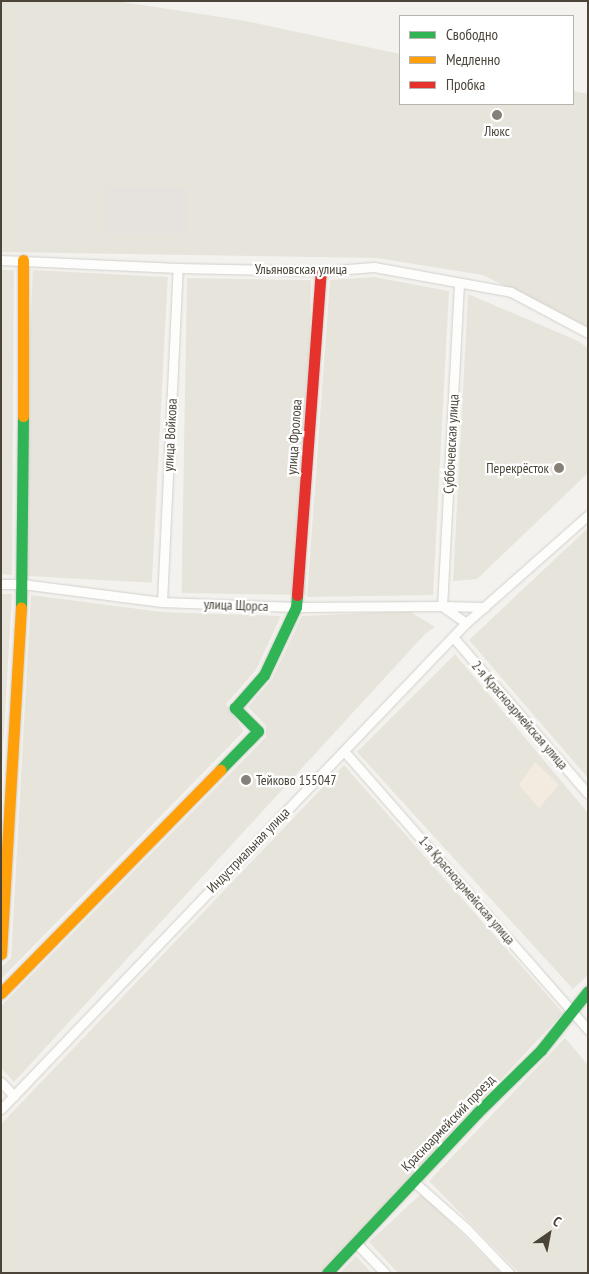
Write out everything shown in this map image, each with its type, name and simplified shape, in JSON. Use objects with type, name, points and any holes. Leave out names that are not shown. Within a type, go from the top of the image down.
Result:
[{"type":"street","name":"Ульяновская улица","points":[[1,260],[178,268],[321,270],[374,267],[511,292],[588,333]]},
{"type":"street","points":[[1,954],[22,584],[23,260]]},
{"type":"street","name":"улица Войкова","points":[[162,602],[178,268]]},
{"type":"street","name":"улица Фролова","points":[[296,607],[321,270]]},
{"type":"street","name":"Суббочевская улица","points":[[442,606],[459,283]]},
{"type":"street","name":"Индустриальная улица","points":[[1,1109],[452,637],[588,515]]},
{"type":"street","name":"улица Щорса","points":[[1,584],[22,584],[162,602],[296,607],[485,607]]},
{"type":"street","points":[[442,606],[466,624]]},
{"type":"street","points":[[1,993],[258,731],[235,708],[264,675],[296,607]]},
{"type":"street","name":"2-я Красноармейская улица","points":[[452,637],[588,794]]},
{"type":"street","name":"1-я Красноармейская улица","points":[[344,751],[588,1030]]},
{"type":"street","name":"Красноармейский проезд","points":[[327,1273],[476,1113],[541,1050],[588,991]]},
{"type":"street","points":[[1,1082],[14,1096]]},
{"type":"street","points":[[413,1181],[467,1229],[508,1273]]},
{"type":"street","points":[[355,1242],[385,1273]]},
{"type":"shaded area","points":[[1,1],[116,1],[246,21],[399,54],[399,105],[574,105],[574,91],[588,94],[588,327],[483,275],[376,258],[1,252]]},
{"type":"shaded area","points":[[105,187],[188,187],[188,234],[105,234]]},
{"type":"shaded area","points":[[1,270],[14,270],[12,575],[1,574]]},
{"type":"shaded area","points":[[33,270],[168,277],[152,583],[17,576]]},
{"type":"shaded area","points":[[374,277],[449,291],[433,595],[307,597],[330,280]]},
{"type":"shaded area","points":[[187,278],[311,280],[305,595],[182,593]]},
{"type":"shaded area","points":[[468,294],[576,340],[588,348],[588,473],[477,579],[453,581]]},
{"type":"shaded area","points":[[588,528],[588,778],[469,640]]},
{"type":"shaded area","points":[[1,594],[12,594],[1,783]]},
{"type":"shaded area","points":[[31,595],[162,612],[281,616],[256,670],[226,704],[244,731],[1,979],[1,967],[11,958]]},
{"type":"shaded area","points":[[409,611],[435,627],[425,634],[14,1082],[1,1068],[1,1006],[266,737],[266,726],[248,707],[272,679],[302,616]]},
{"type":"shaded area","points":[[455,654],[588,813],[588,975],[573,989],[357,752]]},
{"type":"shaded area","points":[[535,762],[559,785],[539,808],[519,785]]},
{"type":"shaded area","points":[[344,765],[563,1013],[320,1273],[1,1273],[1,1124]]},
{"type":"shaded area","points":[[565,1038],[588,1065],[588,1273],[519,1273],[429,1181]]},
{"type":"shaded area","points":[[422,1193],[501,1273],[398,1273],[369,1242]]},
{"type":"shaded area","points":[[356,1256],[372,1273],[340,1273]]},
{"type":"traffic: fast","points":[[21,608],[23,416]]},
{"type":"traffic: fast","points":[[220,770],[258,731],[235,708],[264,675],[296,607],[297,595]]},
{"type":"traffic: fast","points":[[327,1273],[477,1113],[541,1050],[588,991]]},
{"type":"traffic: slow","points":[[23,260],[23,416]]},
{"type":"traffic: slow","points":[[1,954],[21,608]]},
{"type":"traffic: slow","points":[[1,993],[220,770]]},
{"type":"traffic: jam","points":[[297,595],[321,271]]},
{"type":"place","name":"Люкс","points":[[497,115]]},
{"type":"place","name":"Перекрёсток","points":[[559,468]]},
{"type":"place","name":"Тейково 155047","points":[[246,780]]}]
